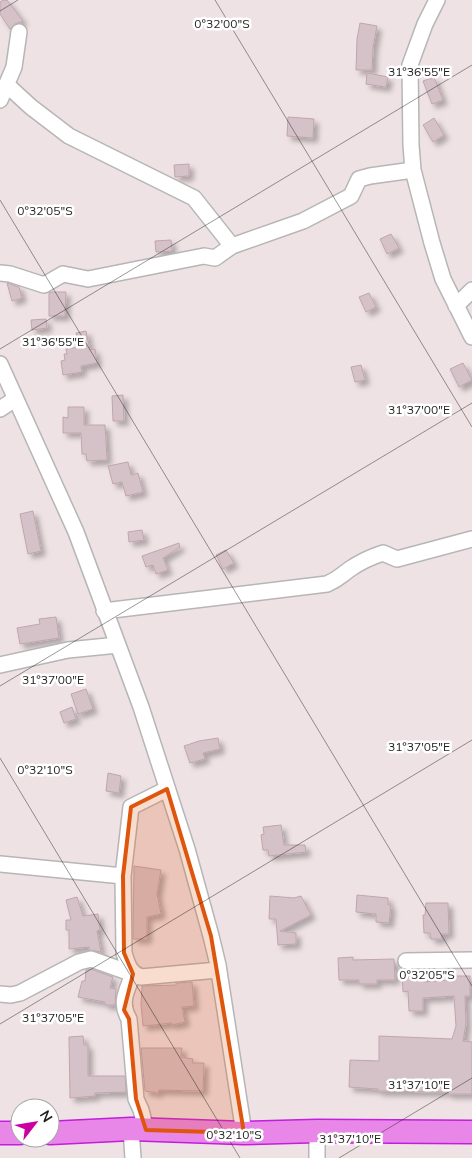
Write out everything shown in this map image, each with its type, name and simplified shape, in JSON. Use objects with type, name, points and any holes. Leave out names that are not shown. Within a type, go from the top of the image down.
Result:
[{"type":"highway","points":[[60,1133],[139,1130],[244,1134],[472,1132]]},
{"type":"street","points":[[438,0],[425,24],[410,65],[413,170],[443,279],[472,337]]},
{"type":"street","points":[[0,100],[8,85],[14,67],[19,32]]},
{"type":"street","points":[[8,85],[31,107],[69,136],[194,198],[232,246]]},
{"type":"street","points":[[0,273],[10,274],[44,285],[63,274],[88,279],[204,256],[215,258],[232,246],[302,221],[350,196],[359,179],[413,170]]},
{"type":"street","points":[[456,306],[472,290]]},
{"type":"street","points":[[0,364],[76,532],[141,707],[187,849],[211,936],[218,970],[244,1134]]},
{"type":"street","points":[[0,409],[15,399]]},
{"type":"street","points":[[104,611],[327,584],[340,578],[349,569],[382,553],[397,560],[472,539]]},
{"type":"street","points":[[0,666],[68,650],[118,645]]},
{"type":"street","points":[[133,1158],[141,1110],[136,1099],[129,1018],[124,1010],[123,1003],[133,974],[127,964],[124,953],[123,876],[131,807],[167,789]]},
{"type":"street","points":[[0,864],[123,876]]},
{"type":"street","points":[[0,994],[11,995],[20,993],[79,962],[91,959],[141,977],[218,970]]},
{"type":"street","points":[[406,961],[472,960]]},
{"type":"street","points":[[317,1132],[317,1158]]},
{"type":"highlighted area","points":[[167,789],[211,936],[244,1133],[146,1130],[136,1099],[129,1019],[124,1010],[133,974],[124,953],[123,876],[131,807]]},
{"type":"building","points":[[7,0],[23,21],[15,24],[10,29],[0,14],[0,2]]},
{"type":"building","points":[[360,23],[377,26],[373,47],[372,70],[356,70],[357,39]]},
{"type":"building","points":[[367,73],[388,77],[386,87],[366,84]]},
{"type":"building","points":[[434,77],[443,100],[432,104],[423,81]]},
{"type":"building","points":[[288,117],[314,119],[313,138],[287,136]]},
{"type":"building","points":[[434,118],[444,135],[433,142],[423,125]]},
{"type":"building","points":[[189,164],[189,176],[175,177],[174,165]]},
{"type":"building","points":[[391,234],[399,248],[387,254],[380,239]]},
{"type":"building","points":[[171,240],[172,251],[156,252],[155,241]]},
{"type":"building","points":[[7,283],[19,287],[22,298],[12,301]]},
{"type":"building","points":[[66,292],[65,316],[49,316],[49,293]]},
{"type":"building","points":[[369,293],[376,307],[366,312],[359,297]]},
{"type":"building","points":[[46,319],[47,328],[32,330],[31,320]]},
{"type":"building","points":[[86,331],[90,350],[95,349],[97,363],[81,366],[82,372],[63,375],[61,361],[65,360],[64,354],[67,354],[66,349],[79,347],[76,333]]},
{"type":"building","points":[[463,363],[472,380],[459,387],[450,369]]},
{"type":"building","points":[[361,365],[365,380],[355,382],[351,367]]},
{"type":"building","points":[[123,395],[124,421],[113,421],[112,396]]},
{"type":"building","points":[[68,407],[84,407],[84,425],[105,425],[107,460],[87,461],[86,454],[82,454],[81,433],[63,433],[63,417],[68,418]]},
{"type":"building","points":[[128,462],[131,475],[138,473],[143,492],[126,496],[122,482],[113,484],[108,466]]},
{"type":"building","points":[[33,511],[41,551],[28,554],[20,514]]},
{"type":"building","points":[[142,530],[144,540],[129,542],[128,532]]},
{"type":"building","points":[[179,543],[180,547],[163,558],[168,570],[156,574],[153,565],[146,567],[142,556]]},
{"type":"building","points":[[226,550],[234,563],[223,569],[216,555]]},
{"type":"building","points":[[56,617],[59,638],[20,644],[17,628],[40,624],[39,619]]},
{"type":"building","points":[[86,689],[93,709],[78,714],[71,694]]},
{"type":"building","points":[[72,707],[76,719],[64,723],[60,712]]},
{"type":"building","points":[[218,738],[220,749],[203,753],[205,759],[190,763],[184,746]]},
{"type":"building","points":[[108,773],[121,776],[119,793],[106,791]]},
{"type":"building","points":[[281,825],[284,845],[305,845],[306,852],[269,856],[268,850],[263,850],[261,835],[264,834],[263,827]]},
{"type":"building","points":[[134,866],[161,870],[157,894],[161,914],[147,917],[147,939],[133,939]]},
{"type":"building","points":[[357,895],[388,898],[388,905],[391,905],[389,923],[376,922],[376,914],[356,912]]},
{"type":"building","points":[[270,896],[294,898],[301,896],[311,915],[280,931],[296,933],[296,944],[278,945],[276,919],[269,919]]},
{"type":"building","points":[[77,897],[83,916],[98,914],[100,930],[97,931],[101,952],[89,950],[89,947],[69,949],[69,930],[66,930],[66,920],[71,920],[66,900]]},
{"type":"building","points":[[426,903],[448,903],[449,934],[441,934],[442,939],[431,939],[430,933],[424,933],[423,915],[425,915]]},
{"type":"building","points":[[353,957],[353,960],[394,959],[395,980],[377,980],[377,984],[359,984],[359,980],[339,980],[338,958]]},
{"type":"building","points":[[91,969],[113,977],[110,988],[116,989],[115,1005],[105,1005],[105,1002],[78,997],[82,981],[85,981],[86,970]]},
{"type":"building","points":[[423,972],[424,982],[448,980],[448,976],[470,976],[470,996],[465,996],[466,1024],[463,1041],[472,1042],[472,1094],[378,1091],[378,1089],[349,1087],[350,1060],[379,1061],[379,1036],[452,1039],[456,1026],[454,996],[423,998],[423,1011],[409,1011],[408,991],[403,992],[402,973]]},
{"type":"building","points":[[192,982],[194,1006],[182,1007],[185,1022],[172,1025],[172,1023],[143,1026],[142,986],[176,985],[176,983]]},
{"type":"building","points":[[83,1036],[84,1045],[88,1045],[88,1076],[125,1076],[126,1092],[95,1093],[95,1096],[70,1098],[69,1037]]},
{"type":"building","points":[[141,1048],[182,1048],[181,1057],[193,1059],[192,1063],[204,1063],[203,1091],[159,1090],[158,1093],[145,1091]]}]
